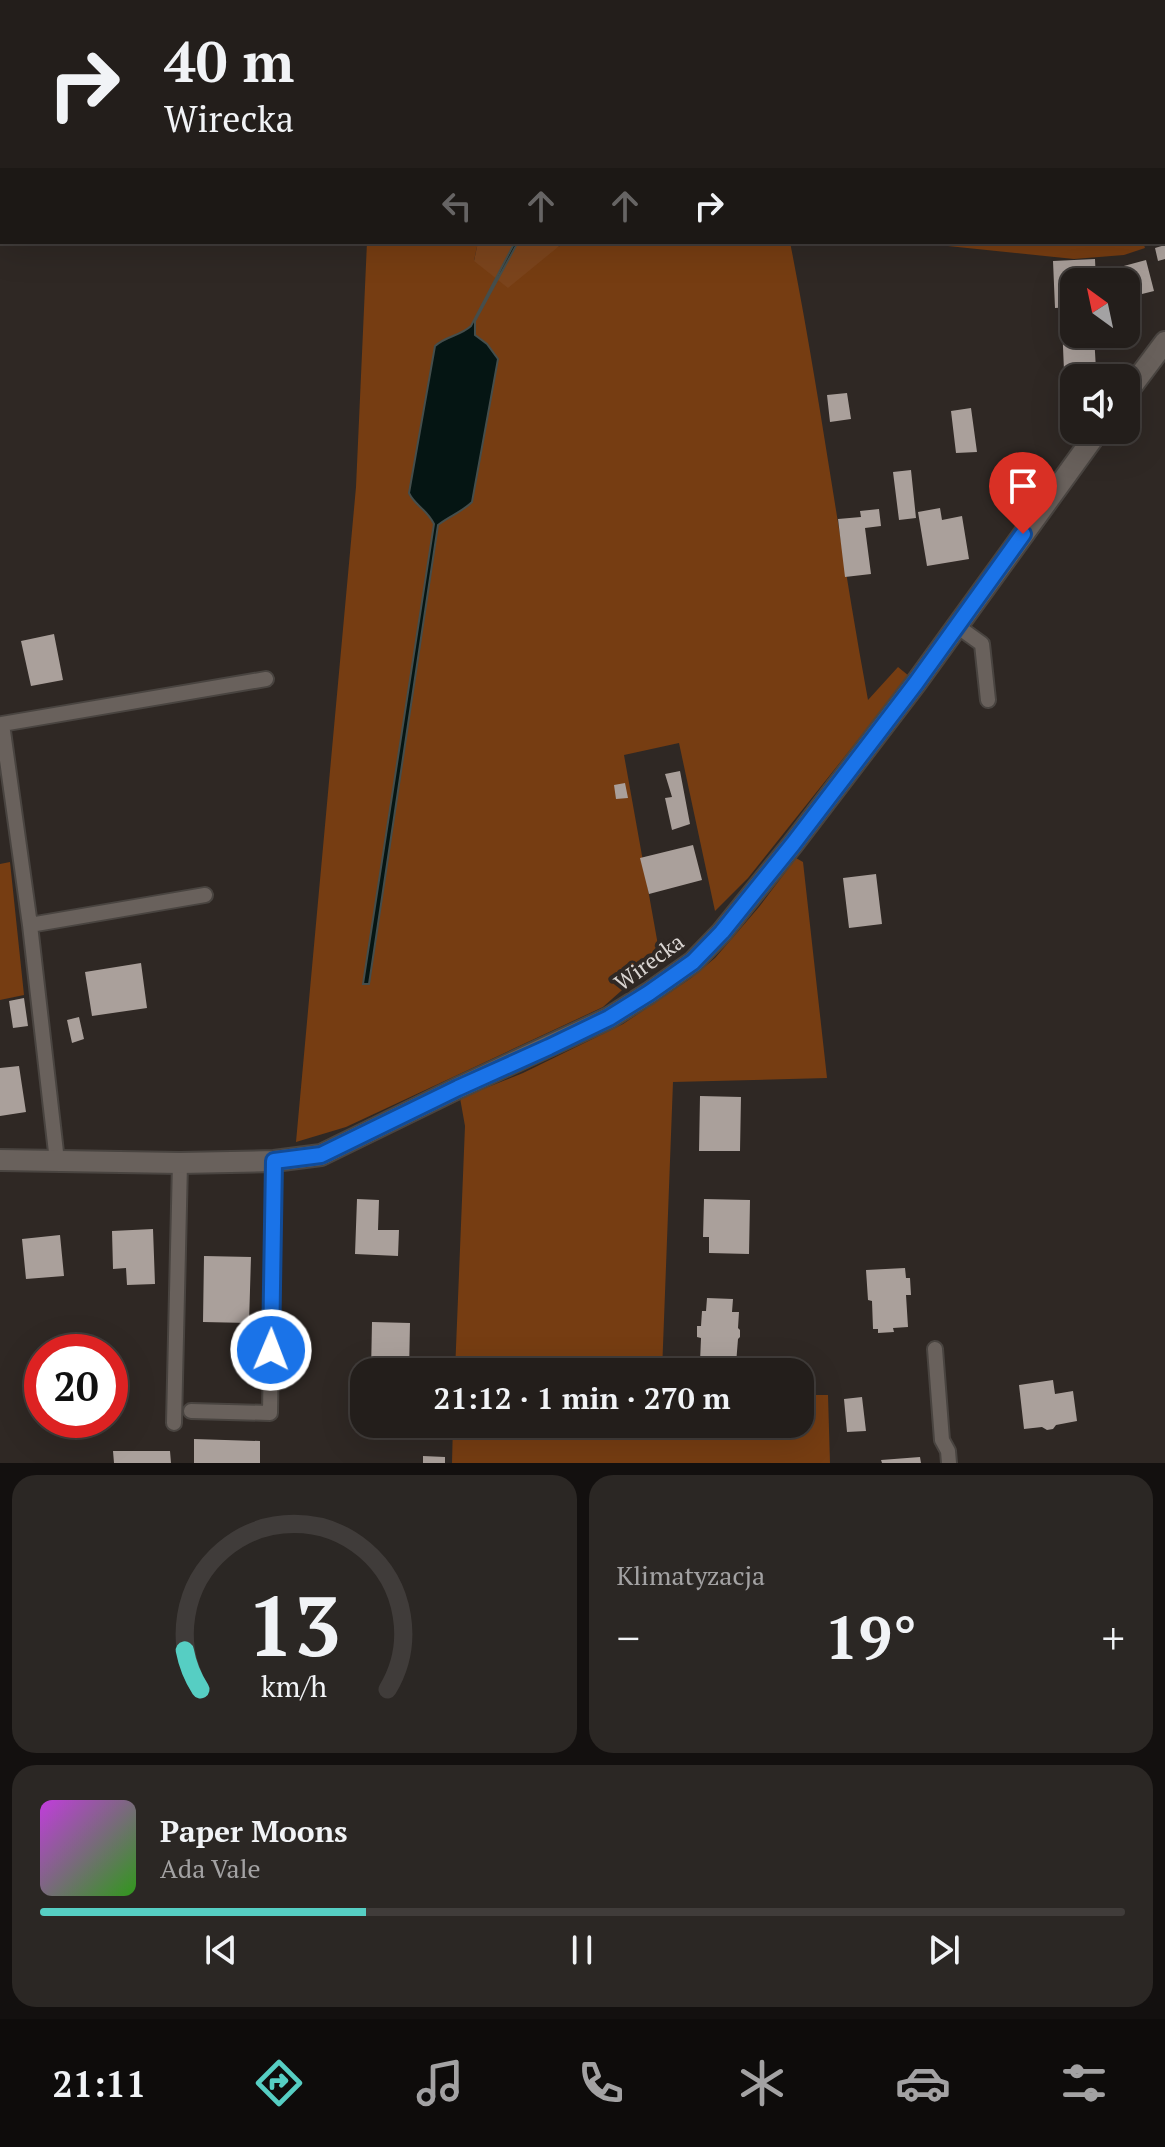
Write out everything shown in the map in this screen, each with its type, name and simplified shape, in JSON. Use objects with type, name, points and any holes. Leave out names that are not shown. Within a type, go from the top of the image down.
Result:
[{"type":"street","points":[[1140,375],[1165,342]]},
{"type":"street","name":"Wirecka","points":[[0,1160],[180,1163],[274,1161],[321,1155],[609,1018],[649,993],[693,962],[722,932],[793,844],[1089,444]]},
{"type":"lane","points":[[957,626],[982,644],[988,700]]},
{"type":"lane","points":[[57,1161],[30,925],[2,724],[266,679]]},
{"type":"lane","points":[[30,925],[205,895]]},
{"type":"lane","points":[[191,1411],[270,1413],[274,1161]]},
{"type":"lane","points":[[174,1423],[180,1163]]},
{"type":"lane","points":[[935,1349],[942,1440],[948,1451],[949,1463]]},
{"type":"shaded area","points":[[367,244],[478,244],[474,261],[564,244],[790,244],[868,700],[898,667],[909,676],[748,878],[715,911],[679,743],[624,755],[661,962],[631,980],[629,978],[630,983],[603,1007],[346,1127],[296,1142],[356,487]]},
{"type":"shaded area","points":[[478,244],[564,244],[508,288],[474,261]]},
{"type":"shaded area","points":[[514,244],[517,244],[475,321],[475,335],[487,344],[498,359],[472,502],[438,525],[369,984],[363,984],[434,524],[409,493],[435,346],[471,326]]},
{"type":"shaded area","points":[[928,244],[1144,244],[1145,248],[1124,255],[1074,259]]},
{"type":"shaded area","points":[[796,858],[803,862],[827,1078],[673,1082],[663,1358],[456,1358],[465,1126],[460,1098],[523,1073],[623,1024],[715,958]]},
{"type":"shaded area","points":[[10,862],[24,995],[0,1000],[0,864]]},
{"type":"shaded area","points":[[814,1395],[828,1395],[830,1463],[452,1463],[453,1438],[814,1438]]},
{"type":"building","points":[[1165,245],[1165,259],[1158,261],[1155,248]]},
{"type":"building","points":[[1095,259],[1095,268],[1060,268],[1060,308],[1055,308],[1053,261]]},
{"type":"building","points":[[1146,260],[1154,291],[1140,294],[1140,268],[1116,268]]},
{"type":"building","points":[[1063,348],[1095,348],[1096,364],[1064,364]]},
{"type":"building","points":[[847,393],[851,419],[830,422],[827,395]]},
{"type":"building","points":[[971,408],[977,452],[956,453],[951,411]]},
{"type":"building","points":[[911,470],[916,518],[899,520],[893,472]]},
{"type":"building","points":[[940,508],[942,520],[962,516],[969,559],[927,566],[918,512]]},
{"type":"building","points":[[879,509],[881,526],[865,528],[871,574],[845,577],[838,519],[861,517],[860,511]]},
{"type":"building","points":[[54,634],[63,680],[31,686],[21,641]]},
{"type":"building","points":[[680,771],[690,824],[672,830],[665,798],[672,797],[665,774]]},
{"type":"building","points":[[625,783],[628,798],[616,799],[614,785]]},
{"type":"building","points":[[693,845],[702,880],[649,894],[640,858]]},
{"type":"building","points":[[876,874],[882,924],[849,928],[843,878]]},
{"type":"building","points":[[141,963],[147,1008],[92,1016],[85,972]]},
{"type":"building","points":[[24,998],[28,1026],[13,1028],[9,1001]]},
{"type":"building","points":[[79,1017],[84,1039],[72,1043],[67,1020]]},
{"type":"building","points":[[19,1066],[26,1112],[0,1116],[0,1068]]},
{"type":"building","points":[[700,1096],[741,1097],[740,1151],[699,1151]]},
{"type":"building","points":[[357,1199],[379,1200],[378,1230],[399,1230],[398,1256],[355,1254]]},
{"type":"building","points":[[704,1199],[750,1200],[749,1254],[709,1253],[709,1237],[703,1237]]},
{"type":"building","points":[[153,1229],[155,1284],[127,1285],[126,1268],[113,1269],[112,1231]]},
{"type":"building","points":[[60,1235],[64,1276],[26,1279],[22,1239]]},
{"type":"building","points":[[204,1256],[251,1257],[249,1323],[203,1322]]},
{"type":"building","points":[[905,1268],[906,1278],[910,1278],[911,1295],[906,1295],[908,1327],[878,1333],[878,1329],[873,1329],[866,1270]]},
{"type":"building","points":[[707,1298],[733,1299],[732,1312],[739,1312],[736,1358],[700,1358],[701,1338],[697,1337],[697,1326],[701,1326],[702,1311],[706,1311]]},
{"type":"building","points":[[372,1322],[410,1323],[409,1358],[371,1358]]},
{"type":"building","points":[[1053,1380],[1055,1394],[1073,1391],[1077,1421],[1047,1430],[1042,1427],[1024,1429],[1019,1385]]},
{"type":"building","points":[[862,1397],[866,1431],[847,1432],[844,1399]]},
{"type":"building","points":[[194,1439],[260,1441],[260,1463],[194,1463]]},
{"type":"building","points":[[113,1451],[170,1451],[171,1463],[114,1463]]},
{"type":"building","points":[[423,1456],[445,1457],[445,1463],[423,1463]]},
{"type":"building","points":[[920,1457],[921,1463],[882,1463],[881,1460]]},
{"type":"route","points":[[271,1350],[274,1161],[321,1155],[352,1141],[609,1018],[693,962],[722,932],[793,844],[916,683],[1023,534]]}]
